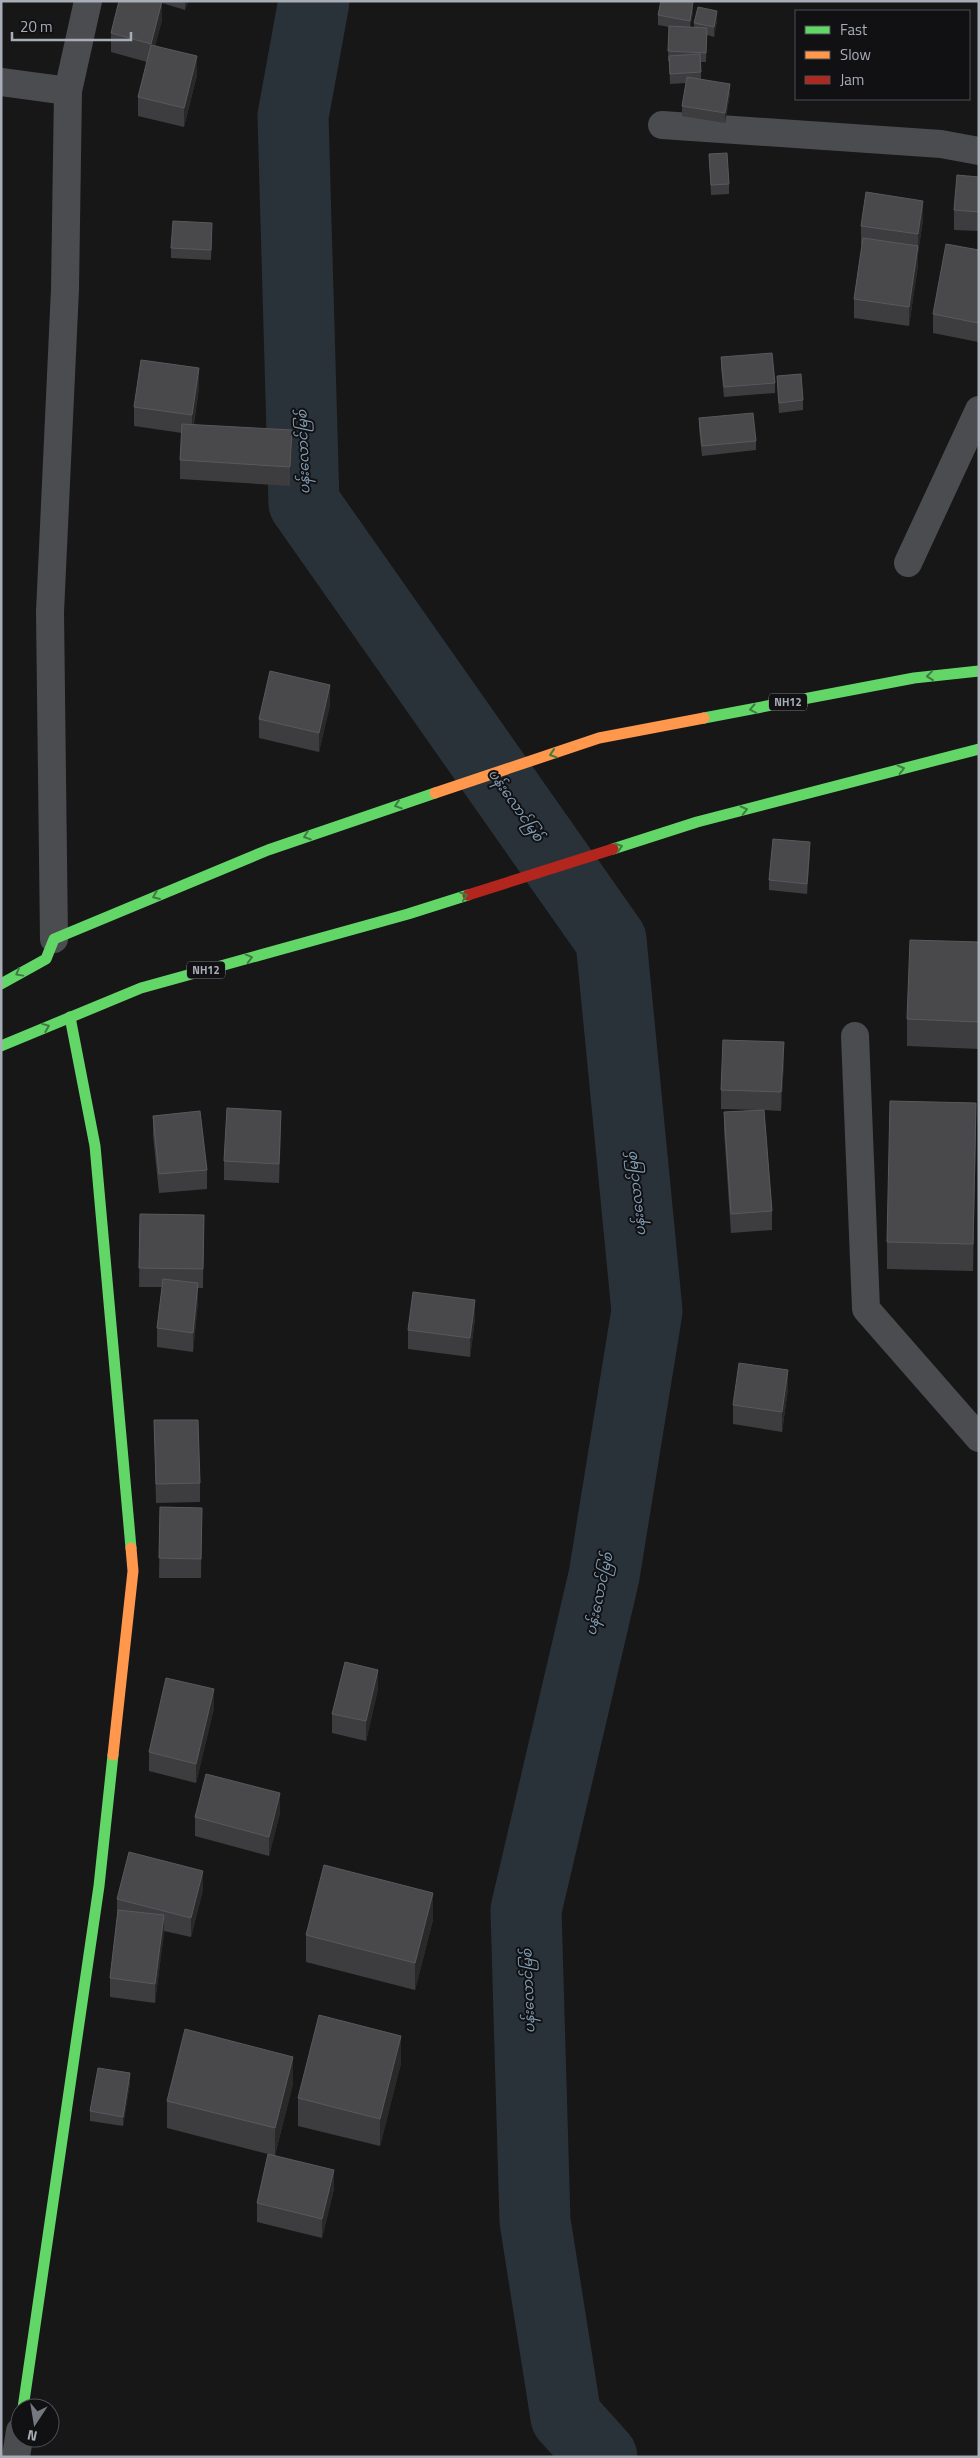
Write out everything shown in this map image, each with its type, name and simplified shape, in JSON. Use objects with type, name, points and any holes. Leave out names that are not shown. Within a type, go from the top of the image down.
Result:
[{"type":"main road","name":"NH12","points":[[54,939],[268,850],[599,738],[914,678],[979,671]]},
{"type":"main road","name":"NH12","points":[[1,1046],[141,988],[418,911],[696,822],[979,749]]},
{"type":"main road","points":[[1,984],[46,958],[54,939]]},
{"type":"main road","points":[[24,2398],[99,1886],[132,1570],[95,1146],[70,1017]]},
{"type":"street","points":[[54,939],[50,612],[64,289],[68,92],[88,1]]},
{"type":"street","points":[[1,82],[68,92]]},
{"type":"street","points":[[662,125],[941,144],[979,151]]},
{"type":"street","points":[[908,563],[979,410]]},
{"type":"street","points":[[855,1036],[866,1309],[979,1438]]},
{"type":"building","points":[[119,1],[162,1],[151,44],[111,33]]},
{"type":"building","points":[[661,1],[693,2],[690,21],[658,15]]},
{"type":"building","points":[[698,7],[717,11],[714,27],[694,23]]},
{"type":"building","points":[[669,26],[707,28],[706,53],[668,51]]},
{"type":"building","points":[[151,45],[197,56],[184,108],[138,97]]},
{"type":"building","points":[[700,54],[701,72],[670,74],[669,56]]},
{"type":"building","points":[[687,77],[730,84],[725,113],[682,106]]},
{"type":"building","points":[[727,153],[729,184],[711,185],[709,154]]},
{"type":"building","points":[[957,175],[979,177],[979,212],[954,210]]},
{"type":"building","points":[[866,192],[923,201],[918,234],[861,226]]},
{"type":"building","points":[[173,221],[212,223],[211,250],[171,248]]},
{"type":"building","points":[[863,238],[918,246],[909,307],[854,299]]},
{"type":"building","points":[[946,244],[979,250],[978,323],[933,314]]},
{"type":"building","points":[[772,353],[775,383],[724,387],[721,357]]},
{"type":"building","points":[[141,360],[199,368],[192,415],[134,407]]},
{"type":"building","points":[[801,374],[803,400],[779,403],[777,376]]},
{"type":"building","points":[[753,413],[756,441],[702,446],[699,418]]},
{"type":"building","points":[[182,424],[292,430],[290,467],[180,460]]},
{"type":"building","points":[[270,671],[330,685],[319,733],[259,719]]},
{"type":"building","points":[[773,839],[810,842],[807,884],[769,880]]},
{"type":"building","points":[[910,940],[979,942],[979,1022],[907,1019]]},
{"type":"building","points":[[723,1040],[784,1042],[781,1092],[721,1090]]},
{"type":"building","points":[[890,1101],[976,1103],[973,1244],[887,1242]]},
{"type":"building","points":[[227,1108],[281,1111],[279,1164],[224,1161]]},
{"type":"building","points":[[764,1110],[772,1211],[731,1214],[724,1112]]},
{"type":"building","points":[[200,1111],[207,1170],[159,1174],[153,1116]]},
{"type":"building","points":[[140,1214],[204,1215],[203,1269],[139,1268]]},
{"type":"building","points":[[163,1279],[198,1283],[193,1333],[157,1328]]},
{"type":"building","points":[[413,1292],[475,1300],[470,1338],[408,1330]]},
{"type":"building","points":[[739,1363],[788,1370],[782,1412],[733,1405]]},
{"type":"building","points":[[154,1420],[198,1420],[200,1483],[156,1484]]},
{"type":"building","points":[[160,1507],[202,1508],[201,1559],[159,1558]]},
{"type":"building","points":[[345,1662],[378,1670],[366,1721],[332,1714]]},
{"type":"building","points":[[166,1678],[214,1689],[196,1764],[149,1752]]},
{"type":"building","points":[[206,1774],[280,1793],[269,1837],[195,1817]]},
{"type":"building","points":[[129,1852],[203,1871],[191,1918],[117,1899]]},
{"type":"building","points":[[324,1865],[433,1893],[415,1963],[306,1935]]},
{"type":"building","points":[[118,1910],[164,1915],[155,1984],[110,1978]]},
{"type":"building","points":[[319,2015],[401,2036],[380,2119],[298,2098]]},
{"type":"building","points":[[185,2029],[293,2057],[275,2128],[167,2101]]},
{"type":"building","points":[[98,2068],[130,2073],[123,2117],[90,2111]]},
{"type":"building","points":[[268,2154],[334,2170],[322,2219],[257,2203]]},
{"type":"waterway","name":"ပန်းလောင်မြစ်","points":[[314,1],[293,116],[304,503],[611,940],[647,1311],[604,1576],[526,1910],[535,2221],[566,2417],[602,2457]]},
{"type":"traffic: fast","points":[[704,718],[914,678],[979,671]]},
{"type":"traffic: fast","points":[[613,849],[697,822],[979,749]]},
{"type":"traffic: fast","points":[[1,984],[46,959],[54,939],[268,850],[435,793]]},
{"type":"traffic: fast","points":[[1,1046],[141,988],[408,914],[468,895]]},
{"type":"traffic: fast","points":[[70,1017],[95,1146],[131,1548]]},
{"type":"traffic: fast","points":[[24,2398],[99,1886],[113,1755]]},
{"type":"traffic: slow","points":[[435,793],[599,738],[704,718]]},
{"type":"traffic: slow","points":[[113,1755],[133,1571],[131,1548]]},
{"type":"traffic: jam","points":[[468,895],[613,849]]}]
